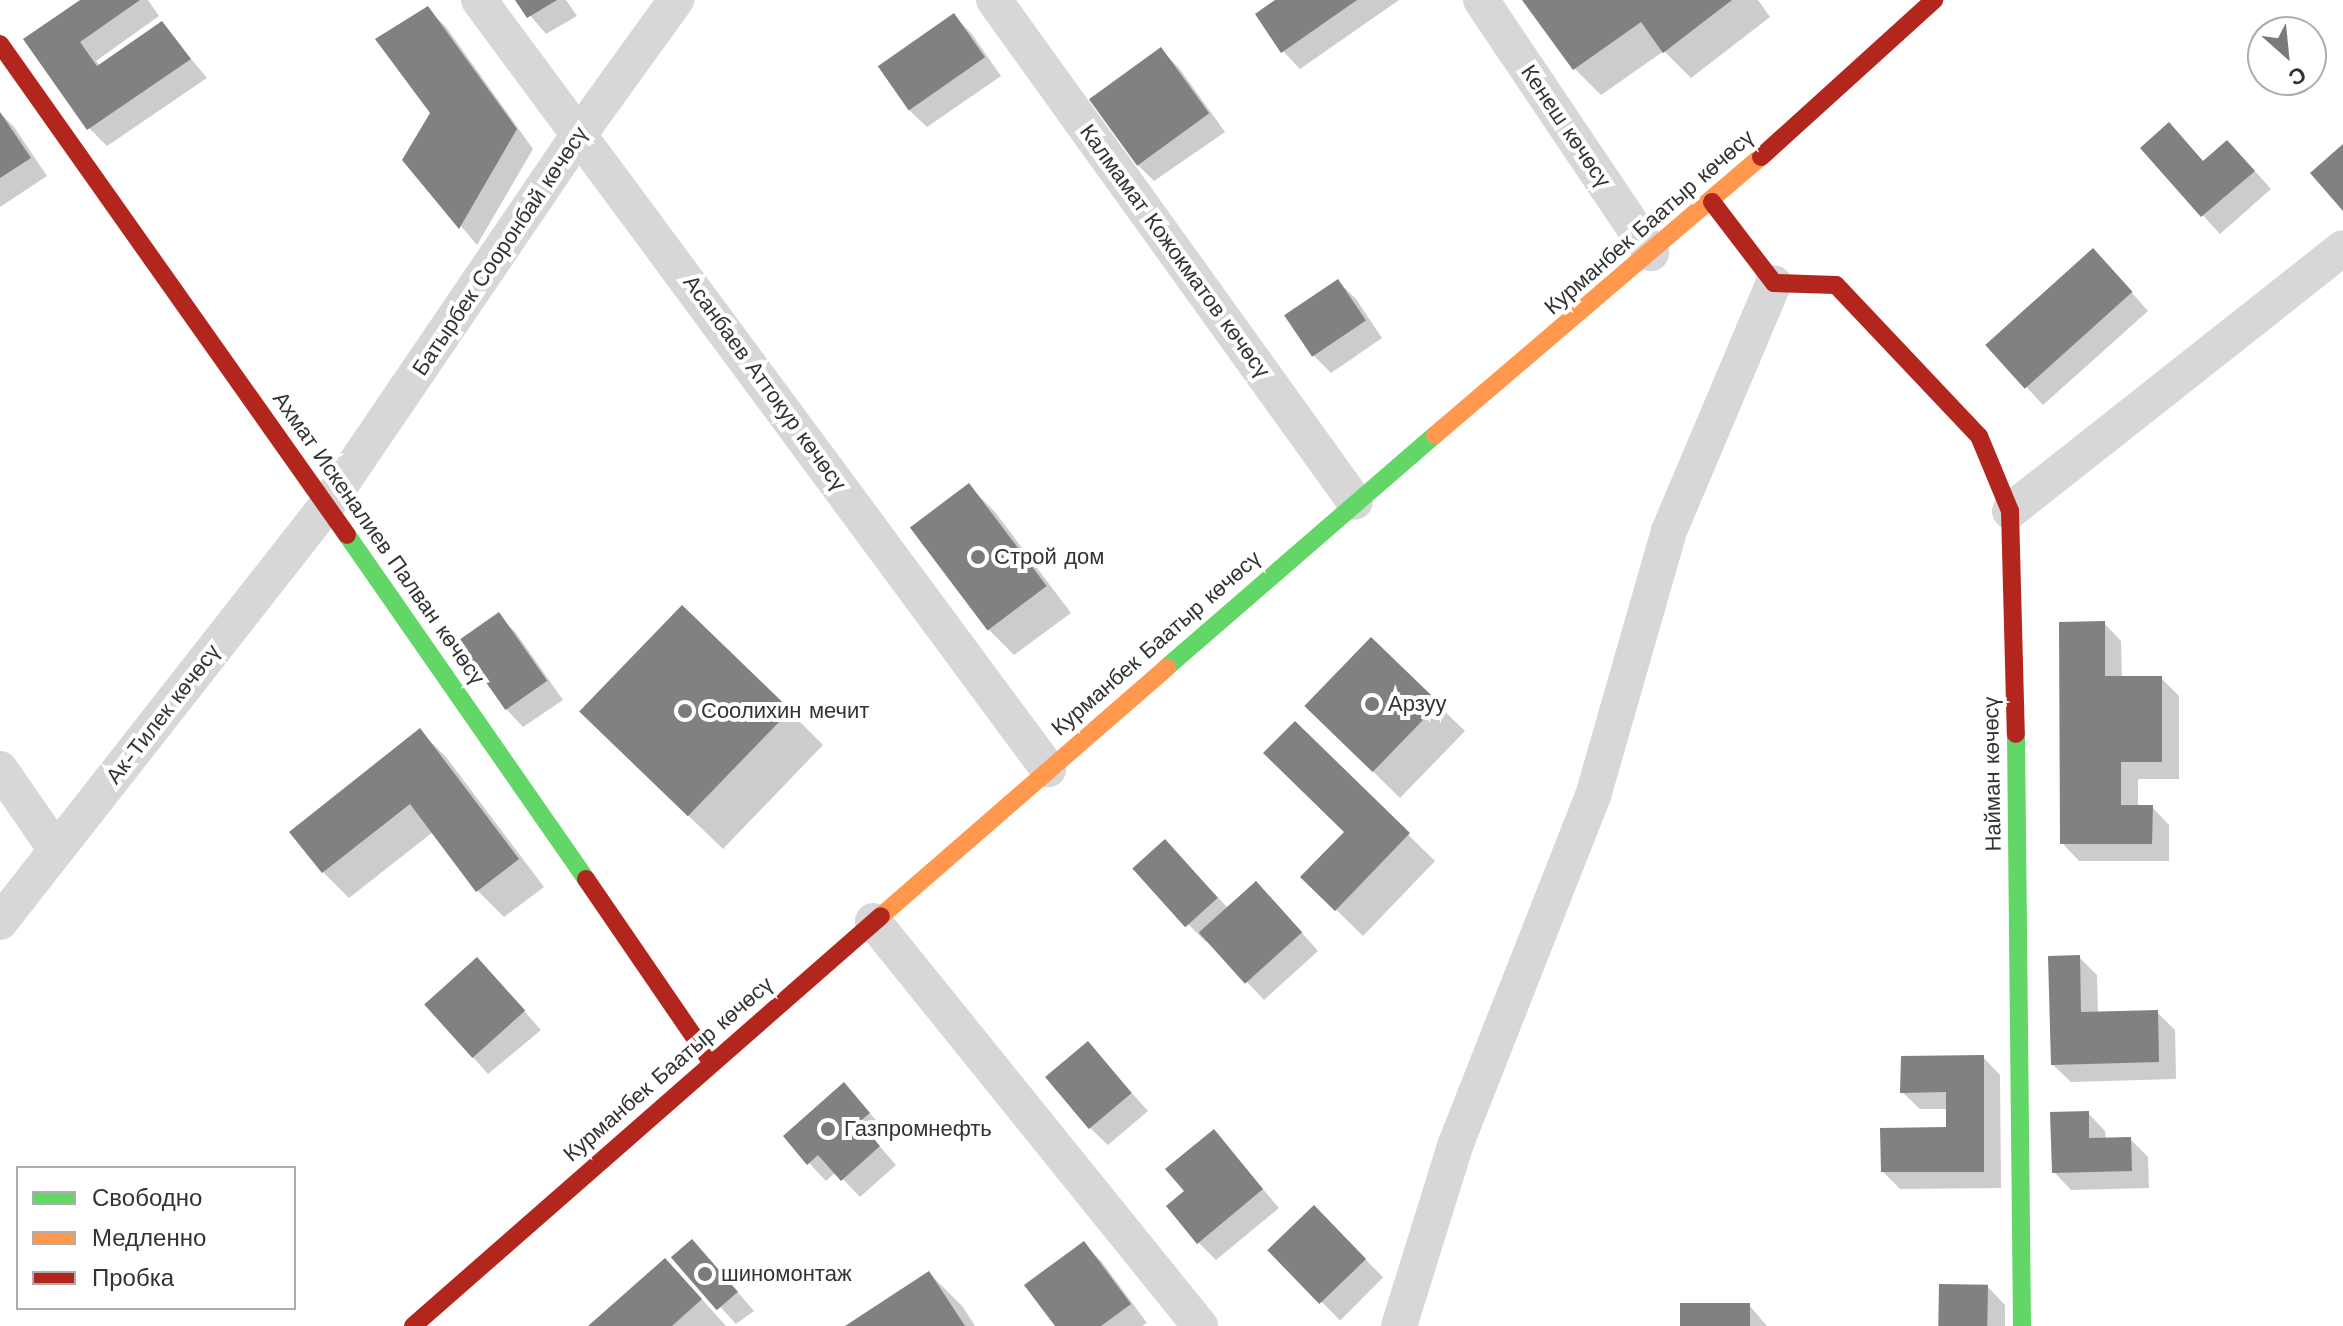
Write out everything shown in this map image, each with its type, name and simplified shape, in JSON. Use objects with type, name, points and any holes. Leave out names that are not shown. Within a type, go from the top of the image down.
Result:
[{"type":"main road","name":"Курманбек Баатыр көчөсү","points":[[413,1326],[1355,502],[1712,202],[1934,0]]},
{"type":"main road","name":"Ахмат Искеналиев Палван көчөсү","points":[[0,44],[327,505],[712,1063]]},
{"type":"main road","points":[[1712,202],[1774,283]]},
{"type":"main road","name":"Найман көчөсү","points":[[1774,283],[1836,285],[1979,436],[2010,511],[2015,666],[2022,1326]]},
{"type":"street","name":"Асанбаев Аттокур көчөсү","points":[[479,0],[1048,769]]},
{"type":"street","name":"Батырбек Сооронбай көчөсү","points":[[327,505],[578,136],[676,0]]},
{"type":"street","name":"Калмамат Кожокматов көчөсү","points":[[994,0],[1355,502]]},
{"type":"street","name":"Кенеш көчөсү","points":[[1481,0],[1651,253]]},
{"type":"street","points":[[2010,511],[2343,248]]},
{"type":"street","points":[[1399,1326],[1455,1146],[1593,796],[1669,531],[1774,283]]},
{"type":"street","name":"Ак-Тилек көчөсү","points":[[0,922],[327,505]]},
{"type":"street","points":[[0,769],[56,850]]},
{"type":"street","points":[[873,921],[1200,1326]]},
{"type":"building","points":[[80,0],[140,0],[80,42],[97,66],[162,21],[191,59],[87,130],[23,39]]},
{"type":"building","points":[[515,0],[557,0],[527,18]]},
{"type":"building","points":[[1275,0],[1357,0],[1281,53],[1255,14]]},
{"type":"building","points":[[1522,0],[1732,0],[1663,53],[1641,22],[1573,70]]},
{"type":"building","points":[[428,6],[517,129],[459,229],[402,160],[430,113],[375,39]]},
{"type":"building","points":[[954,13],[985,57],[909,111],[878,66]]},
{"type":"building","points":[[1161,47],[1209,113],[1137,166],[1089,99]]},
{"type":"building","points":[[0,112],[31,158],[0,178]]},
{"type":"building","points":[[2169,122],[2203,161],[2227,140],[2255,171],[2201,217],[2140,148]]},
{"type":"building","points":[[2343,144],[2343,211],[2310,173]]},
{"type":"building","points":[[2093,248],[2132,292],[2025,389],[1985,345]]},
{"type":"building","points":[[1338,279],[1366,320],[1312,357],[1284,315]]},
{"type":"building","name":"Строй дом","points":[[969,483],[1047,586],[988,631],[910,528]]},
{"type":"building","name":"Соолихин мечит","points":[[682,605],[791,710],[688,816],[579,711]]},
{"type":"building","points":[[499,612],[547,681],[505,710],[457,641]]},
{"type":"building","points":[[2105,621],[2105,676],[2162,676],[2162,762],[2121,762],[2121,805],[2153,805],[2152,844],[2060,844],[2059,622]]},
{"type":"building","name":"Арзуу","points":[[1371,637],[1439,703],[1373,772],[1304,706]]},
{"type":"building","points":[[1295,721],[1410,833],[1335,911],[1300,877],[1344,832],[1263,753]]},
{"type":"building","points":[[420,728],[519,859],[476,892],[410,804],[322,873],[289,832]]},
{"type":"building","points":[[1165,839],[1218,898],[1185,927],[1132,868]]},
{"type":"building","points":[[1256,881],[1302,932],[1245,984],[1199,933]]},
{"type":"building","points":[[2080,955],[2081,1012],[2158,1010],[2159,1062],[2051,1065],[2048,956]]},
{"type":"building","points":[[477,957],[525,1011],[472,1058],[424,1005]]},
{"type":"building","points":[[1088,1041],[1132,1093],[1089,1129],[1045,1077]]},
{"type":"building","points":[[1984,1055],[1984,1172],[1881,1172],[1880,1128],[1946,1127],[1946,1092],[1900,1093],[1901,1056]]},
{"type":"building","name":"Газпромнефть","points":[[844,1082],[870,1113],[859,1122],[880,1146],[841,1181],[818,1155],[807,1165],[783,1136]]},
{"type":"building","points":[[2089,1111],[2089,1138],[2131,1137],[2132,1171],[2052,1173],[2050,1112]]},
{"type":"building","points":[[1214,1129],[1263,1189],[1197,1244],[1166,1206],[1184,1191],[1165,1169]]},
{"type":"building","points":[[1314,1205],[1366,1259],[1319,1304],[1267,1250]]},
{"type":"building","name":"шиномонтаж","points":[[692,1239],[738,1292],[717,1310],[671,1257]]},
{"type":"building","points":[[1084,1241],[1131,1304],[1101,1326],[1055,1326],[1024,1285]]},
{"type":"building","points":[[665,1258],[702,1299],[672,1326],[588,1326]]},
{"type":"building","points":[[929,1271],[965,1326],[845,1326]]},
{"type":"building","points":[[1939,1284],[1988,1285],[1987,1326],[1938,1326]]},
{"type":"building","points":[[1680,1303],[1750,1303],[1750,1326],[1680,1326]]},
{"type":"traffic: fast","points":[[1167,667],[1435,435]]},
{"type":"traffic: fast","points":[[347,535],[586,879]]},
{"type":"traffic: fast","points":[[2016,734],[2022,1326]]},
{"type":"traffic: slow","points":[[1435,435],[1761,157]]},
{"type":"traffic: slow","points":[[881,916],[1167,667]]},
{"type":"traffic: jam","points":[[1761,157],[1934,0]]},
{"type":"traffic: jam","points":[[0,44],[347,535]]},
{"type":"traffic: jam","points":[[1712,202],[1774,283],[1836,285],[1979,436],[2010,511],[2016,734]]},
{"type":"traffic: jam","points":[[586,879],[712,1063]]},
{"type":"traffic: jam","points":[[413,1326],[881,916]]},
{"type":"place","name":"Строй дом","points":[[978,557]]},
{"type":"place","name":"Арзуу","points":[[1372,704]]},
{"type":"place","name":"Соолихин мечит","points":[[685,711]]},
{"type":"place","name":"Газпромнефть","points":[[828,1129]]},
{"type":"place","name":"шиномонтаж","points":[[705,1274]]}]
